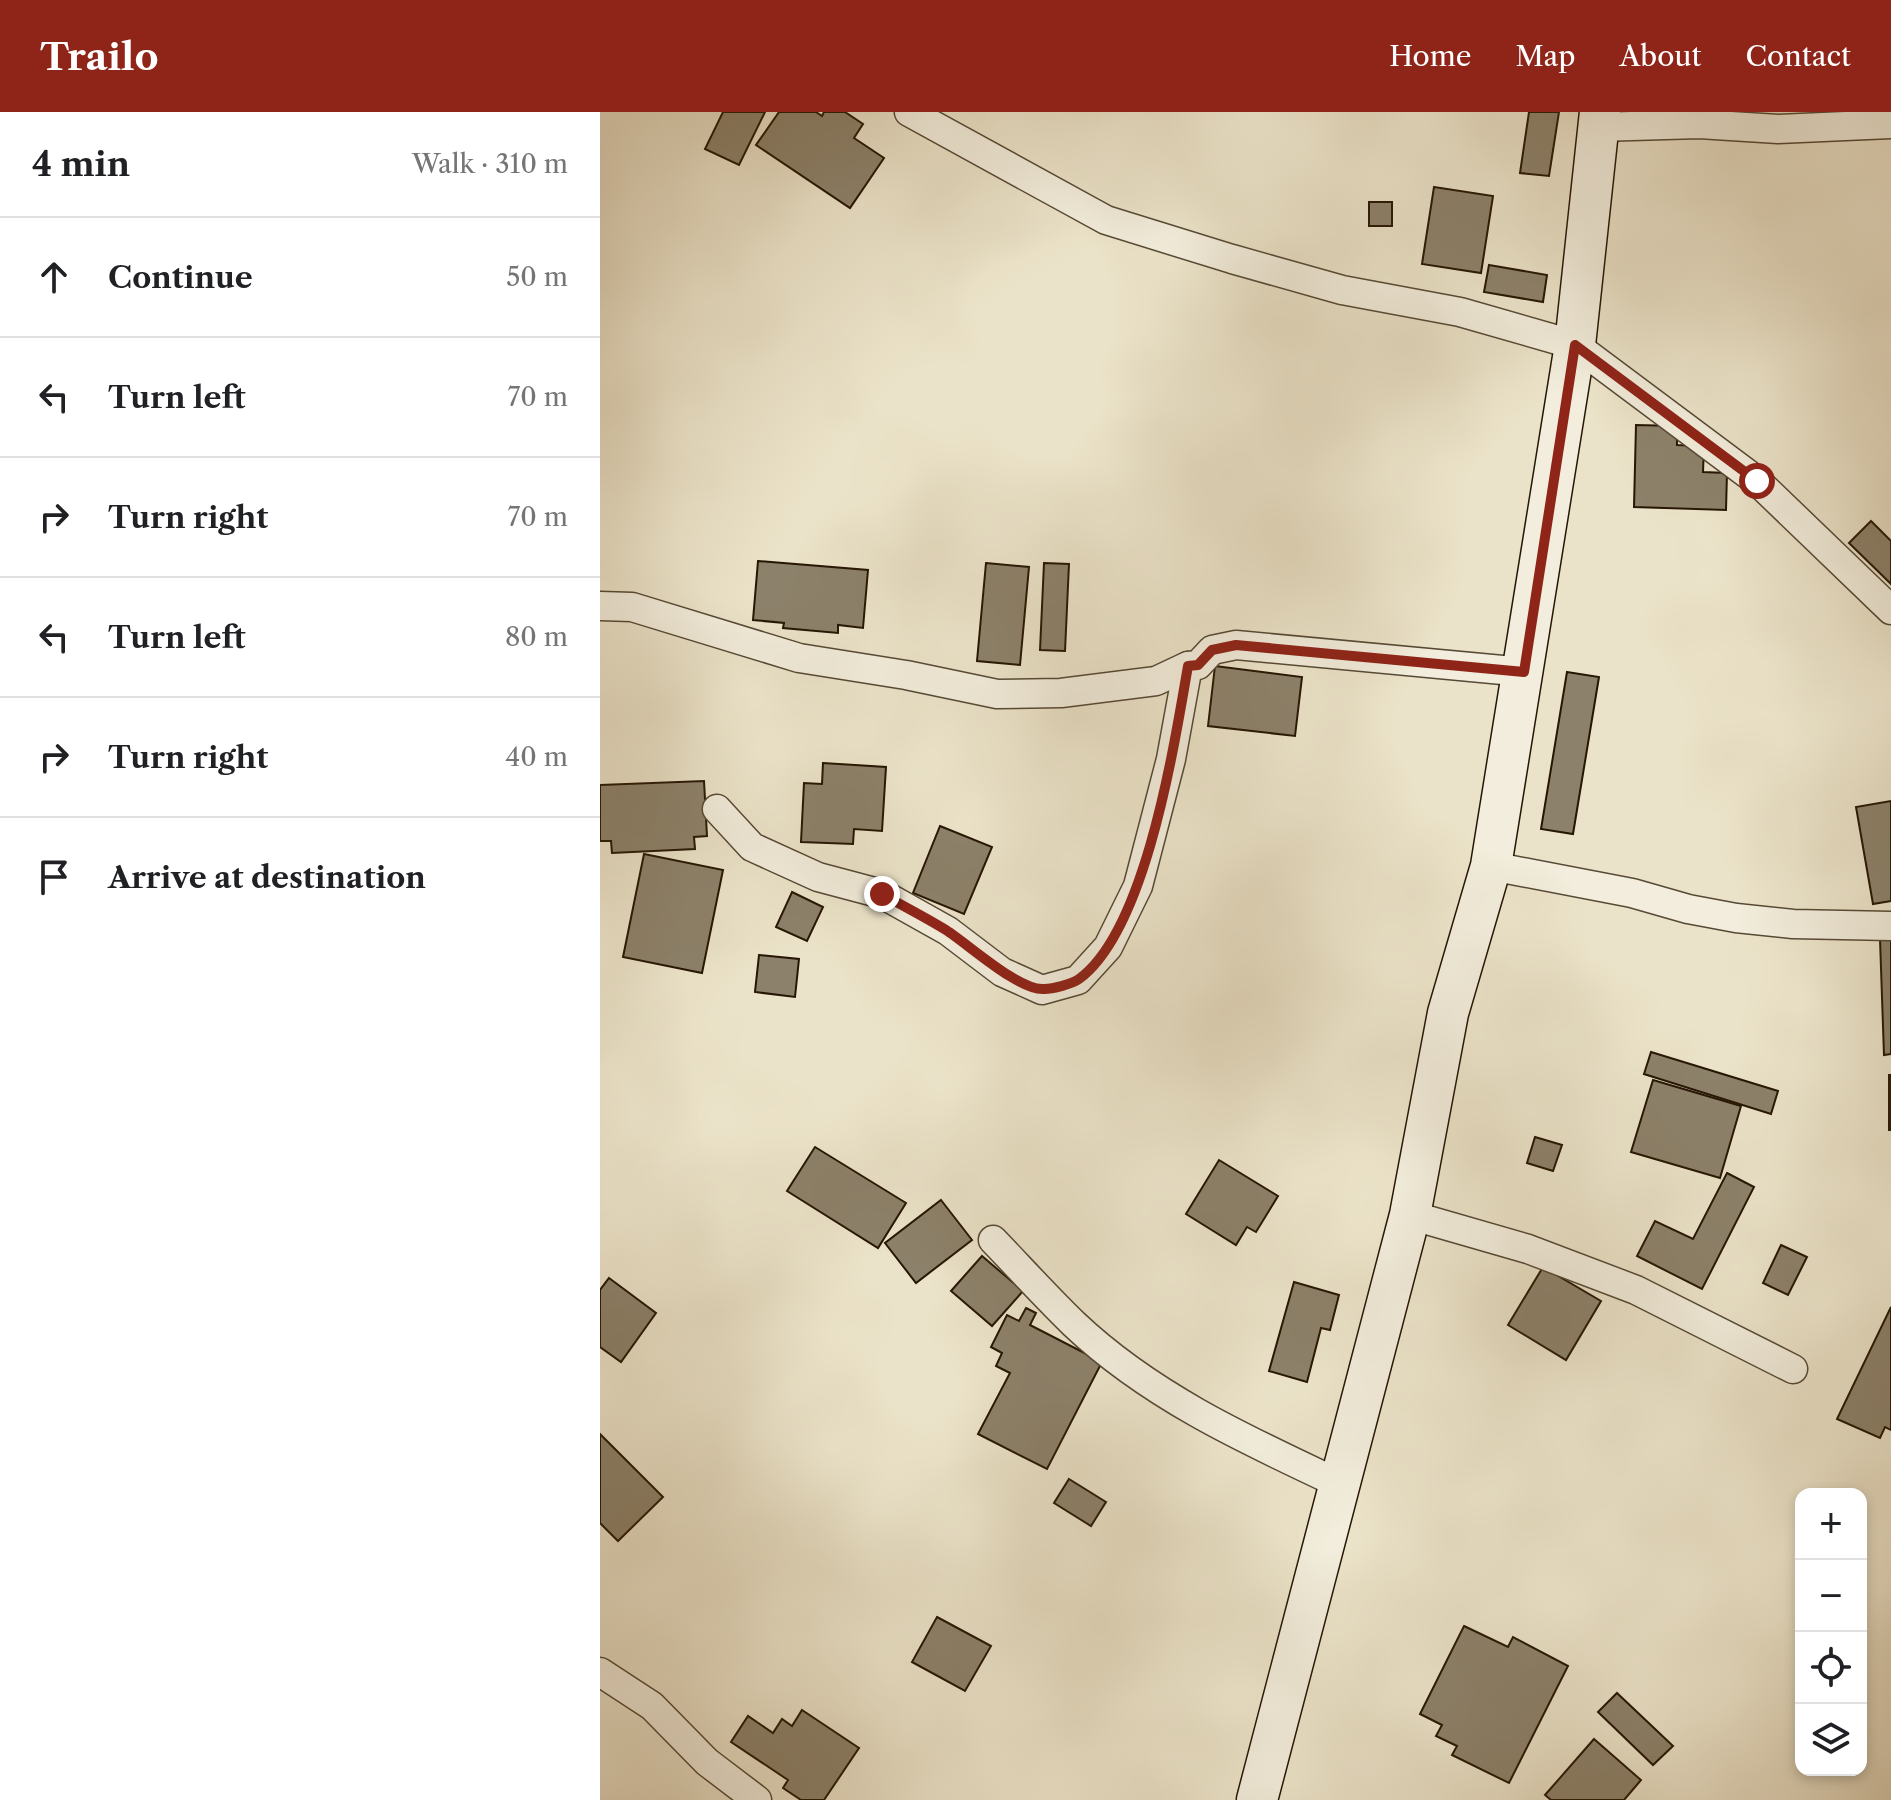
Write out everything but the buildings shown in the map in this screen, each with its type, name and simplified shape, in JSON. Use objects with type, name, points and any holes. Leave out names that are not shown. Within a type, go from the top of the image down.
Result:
[{"type":"main road","points":[[1257,1800],[1410,1215],[1448,1013],[1491,866],[1575,345],[1599,119]]},
{"type":"street","points":[[909,112],[1106,220],[1342,290],[1460,312],[1575,345],[1757,481],[1891,610]]},
{"type":"street","points":[[1599,119],[1778,129],[1891,124]]},
{"type":"street","points":[[600,606],[632,607],[799,658],[906,675],[997,694],[1061,693],[1156,681],[1188,666],[1198,665],[1212,650],[1236,645],[1524,672]]},
{"type":"street","points":[[717,809],[752,847],[818,877],[882,894],[948,931],[1002,972],[1042,990],[1078,980],[1108,947],[1138,886],[1171,759],[1188,666]]},
{"type":"street","points":[[1491,866],[1632,893],[1688,909],[1736,918],[1793,924],[1891,926]]},
{"type":"street","points":[[1410,1215],[1528,1249],[1636,1290],[1793,1369]]},
{"type":"street","points":[[993,1240],[1076,1325],[1147,1381],[1198,1415],[1340,1484]]},
{"type":"street","points":[[600,1672],[652,1706],[707,1762],[757,1800]]},
{"type":"route","points":[[882,894],[948,931],[1002,972],[1042,990],[1078,980],[1108,947],[1138,886],[1171,759],[1188,666],[1198,665],[1212,650],[1236,645],[1524,672],[1575,345],[1757,481]]}]
